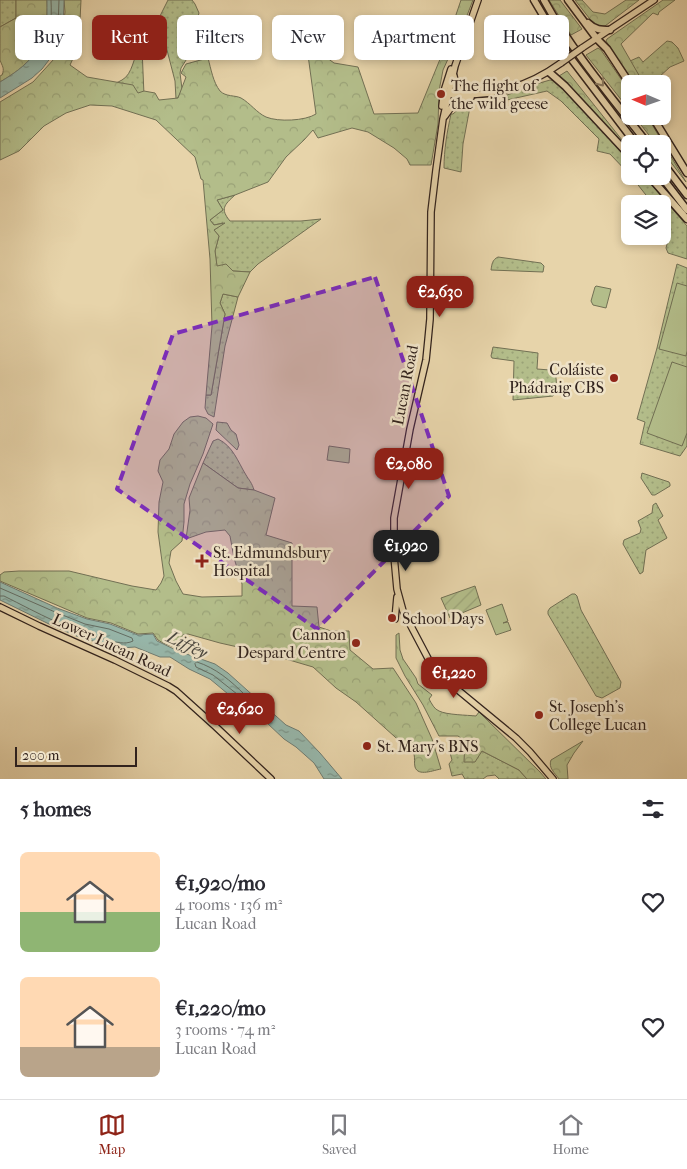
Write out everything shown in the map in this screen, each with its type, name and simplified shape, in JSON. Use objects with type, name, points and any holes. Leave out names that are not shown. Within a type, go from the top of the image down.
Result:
[{"type":"highway","points":[[534,0],[560,44],[629,135]]},
{"type":"highway","points":[[544,0],[566,35],[641,135]]},
{"type":"highway","points":[[568,0],[597,39],[607,49],[624,75]]},
{"type":"highway","points":[[581,18],[594,29],[610,30]]},
{"type":"highway","points":[[549,72],[565,86],[621,146]]},
{"type":"highway","points":[[658,125],[687,173]]},
{"type":"highway","points":[[671,174],[687,195]]},
{"type":"highway","points":[[657,185],[687,219]]},
{"type":"highway","points":[[668,185],[687,210]]},
{"type":"main road","name":"Lucan Road","points":[[473,15],[478,0]]},
{"type":"main road","points":[[443,122],[446,113],[456,103],[469,97],[514,88],[549,72],[651,1]]},
{"type":"main road","points":[[443,122],[442,105],[444,91],[449,74],[456,60]]},
{"type":"main road","name":"Lucan Road","points":[[457,60],[443,122],[431,212],[430,319],[426,360],[410,429],[394,518],[394,556],[397,589],[403,611],[432,666],[447,681],[516,738],[553,779]]},
{"type":"main road","points":[[455,66],[454,78],[456,85],[460,91],[467,95]]},
{"type":"main road","points":[[448,94],[488,93]]},
{"type":"main road","points":[[395,619],[397,589]]},
{"type":"main road","name":"Lower Lucan Road","points":[[0,607],[115,660],[176,691],[271,779]]},
{"type":"highlighted area","points":[[375,277],[449,496],[317,629],[117,489],[173,334]]},
{"type":"green space","points":[[0,0],[16,0],[15,19],[0,27]]},
{"type":"green space","points":[[16,0],[47,0],[47,15],[16,15]]},
{"type":"green space","points":[[64,0],[81,0],[80,15],[65,15]]},
{"type":"green space","points":[[168,0],[192,0],[199,13],[198,15],[177,15],[177,60],[186,60],[180,73],[182,89],[176,99],[175,81],[167,50],[167,15],[160,15]]},
{"type":"green space","points":[[461,0],[473,0],[467,15],[456,15]]},
{"type":"green space","points":[[549,0],[560,0],[582,29],[571,35],[569,32],[569,15],[558,15]]},
{"type":"green space","points":[[575,0],[582,0],[593,12],[605,14],[626,0],[639,0],[605,26],[597,27]]},
{"type":"green space","points":[[663,0],[675,0],[659,12],[658,15],[653,13],[621,44],[639,75],[628,75],[606,41]]},
{"type":"green space","points":[[15,19],[15,60],[29,60],[0,82],[3,67],[0,60],[0,27]]},
{"type":"green space","points":[[667,41],[672,42],[678,48],[684,61],[670,67],[661,75],[639,75],[630,61],[639,57],[643,62]]},
{"type":"green space","points":[[598,48],[601,50],[621,79],[621,100],[586,55]]},
{"type":"green space","points":[[53,60],[72,60],[70,65],[87,77],[133,85],[138,93],[144,91],[155,93],[159,100],[178,98],[186,77],[181,73],[186,64],[209,60],[214,80],[220,91],[241,98],[271,119],[299,119],[316,114],[309,60],[330,60],[334,63],[358,67],[374,114],[418,113],[440,60],[448,60],[443,70],[439,91],[438,124],[431,165],[410,165],[407,159],[394,148],[368,132],[352,128],[318,138],[313,130],[286,157],[268,182],[217,200],[223,210],[210,220],[214,225],[225,223],[214,230],[219,236],[215,251],[217,266],[226,264],[233,271],[250,272],[238,297],[223,294],[220,303],[225,314],[211,395],[206,395],[212,326],[210,259],[203,180],[201,179],[195,157],[156,120],[112,106],[90,105],[66,113],[44,126],[19,151],[0,160],[0,102],[33,82]]},
{"type":"green space","points":[[135,60],[143,60],[144,95],[105,86],[122,80],[131,70]]},
{"type":"green space","points":[[567,71],[621,139],[621,142],[559,76]]},
{"type":"green space","points":[[550,80],[555,81],[621,151],[621,166],[610,154],[597,151],[599,139],[561,101],[547,91],[507,100],[501,97]]},
{"type":"green space","points":[[463,105],[469,105],[470,107],[463,144],[461,172],[444,168],[444,161],[451,114]]},
{"type":"green space","points":[[641,125],[652,125],[658,135],[649,135]]},
{"type":"green space","points":[[671,157],[686,182],[671,162]]},
{"type":"green space","points":[[638,185],[652,185],[660,195],[646,195]]},
{"type":"green space","points":[[235,195],[228,202],[224,210],[230,221],[301,221],[321,219],[258,264],[250,272],[233,271],[217,267],[215,251],[219,236],[214,230],[223,223],[214,225],[210,220],[223,210],[217,200]]},
{"type":"green space","points":[[671,207],[687,226],[687,259],[668,253],[667,245],[671,245]]},
{"type":"green space","points":[[498,257],[541,263],[544,266],[543,272],[491,270],[493,261]]},
{"type":"green space","points":[[677,264],[687,268],[687,446],[680,456],[640,444],[645,422],[637,419],[657,348]]},
{"type":"green space","points":[[677,283],[687,286],[686,356],[659,349]]},
{"type":"green space","points":[[596,286],[611,289],[606,308],[593,305],[591,301]]},
{"type":"green space","points":[[223,294],[238,297],[225,346],[214,417],[208,414],[205,408],[206,395],[211,395],[225,314],[220,303]]},
{"type":"green space","points":[[493,347],[538,353],[537,369],[550,370],[555,373],[556,385],[553,396],[513,400],[514,361],[492,358]]},
{"type":"green space","points":[[672,362],[687,367],[687,433],[682,446],[647,433]]},
{"type":"green space","points":[[190,417],[206,418],[213,424],[184,504],[182,541],[171,551],[169,563],[183,594],[202,597],[242,596],[242,584],[230,536],[225,530],[206,532],[186,539],[190,510],[189,498],[203,463],[238,488],[254,490],[275,498],[266,535],[292,543],[292,606],[317,607],[319,627],[331,631],[349,631],[350,650],[373,669],[393,668],[416,703],[432,739],[441,769],[419,772],[415,765],[414,754],[356,702],[336,688],[313,667],[188,634],[183,635],[181,639],[194,650],[192,653],[163,643],[153,633],[138,634],[111,623],[87,618],[0,581],[0,575],[4,572],[69,571],[156,590],[164,576],[158,532],[159,502],[163,482],[158,471],[160,460],[169,449],[174,434],[183,422]]},
{"type":"green space","points":[[217,422],[227,423],[236,434],[239,445],[237,450],[216,430]]},
{"type":"green space","points":[[218,439],[228,446],[235,455],[254,490],[238,488],[203,463],[213,441]]},
{"type":"green space","points":[[329,446],[350,449],[349,463],[327,460]]},
{"type":"green space","points":[[642,473],[669,482],[670,486],[652,495],[641,478]]},
{"type":"green space","points":[[656,503],[663,516],[658,520],[667,538],[646,550],[643,572],[640,574],[623,544],[624,540],[640,533],[641,529],[638,521],[652,513],[653,505]]},
{"type":"green space","points":[[475,586],[481,605],[450,618],[441,598]]},
{"type":"green space","points":[[572,594],[577,596],[581,610],[621,682],[620,688],[602,698],[596,696],[548,614],[550,608]]},
{"type":"green space","points":[[502,604],[508,621],[503,623],[508,622],[511,630],[496,635],[486,610]]},
{"type":"green space","points":[[399,633],[400,650],[403,659],[418,684],[432,695],[429,699],[436,709],[447,713],[476,716],[479,712],[546,779],[527,779],[519,770],[482,751],[475,762],[464,762],[465,741],[458,736],[439,736],[405,676],[396,658],[396,635]]},
{"type":"green space","points":[[583,741],[567,765],[568,779],[559,779],[551,768],[551,760]]},
{"type":"green space","points":[[449,749],[465,749],[465,762],[482,751],[519,770],[527,779],[499,779],[495,775],[487,776],[483,779],[465,779],[462,774],[452,776],[449,764],[452,760]]},
{"type":"water","points":[[47,0],[64,0],[64,15],[47,15]]},
{"type":"water","points":[[29,60],[49,60],[32,78],[0,98],[0,82],[19,70]]},
{"type":"water","points":[[0,582],[57,608],[87,619],[110,624],[138,635],[153,634],[157,641],[178,651],[215,664],[228,673],[286,725],[299,731],[342,779],[324,779],[314,763],[296,747],[210,679],[170,657],[160,657],[135,647],[121,648],[81,638],[51,625],[0,600]]},
{"type":"place","name":"The flight of the wild geese","points":[[441,94]]},
{"type":"place","name":"Coláiste Phádraig CBS","points":[[614,378]]},
{"type":"place","name":"St. Edmundsbury Hospital","points":[[202,561]]},
{"type":"place","name":"School Days","points":[[392,618]]},
{"type":"place","name":"Cannon Despard Centre","points":[[356,643]]},
{"type":"place","name":"St. Joseph's College Lucan","points":[[539,715]]},
{"type":"place","name":"St. Mary's BNS","points":[[367,746]]},
{"type":"water label","name":"Liffey","points":[[187,645]]}]
